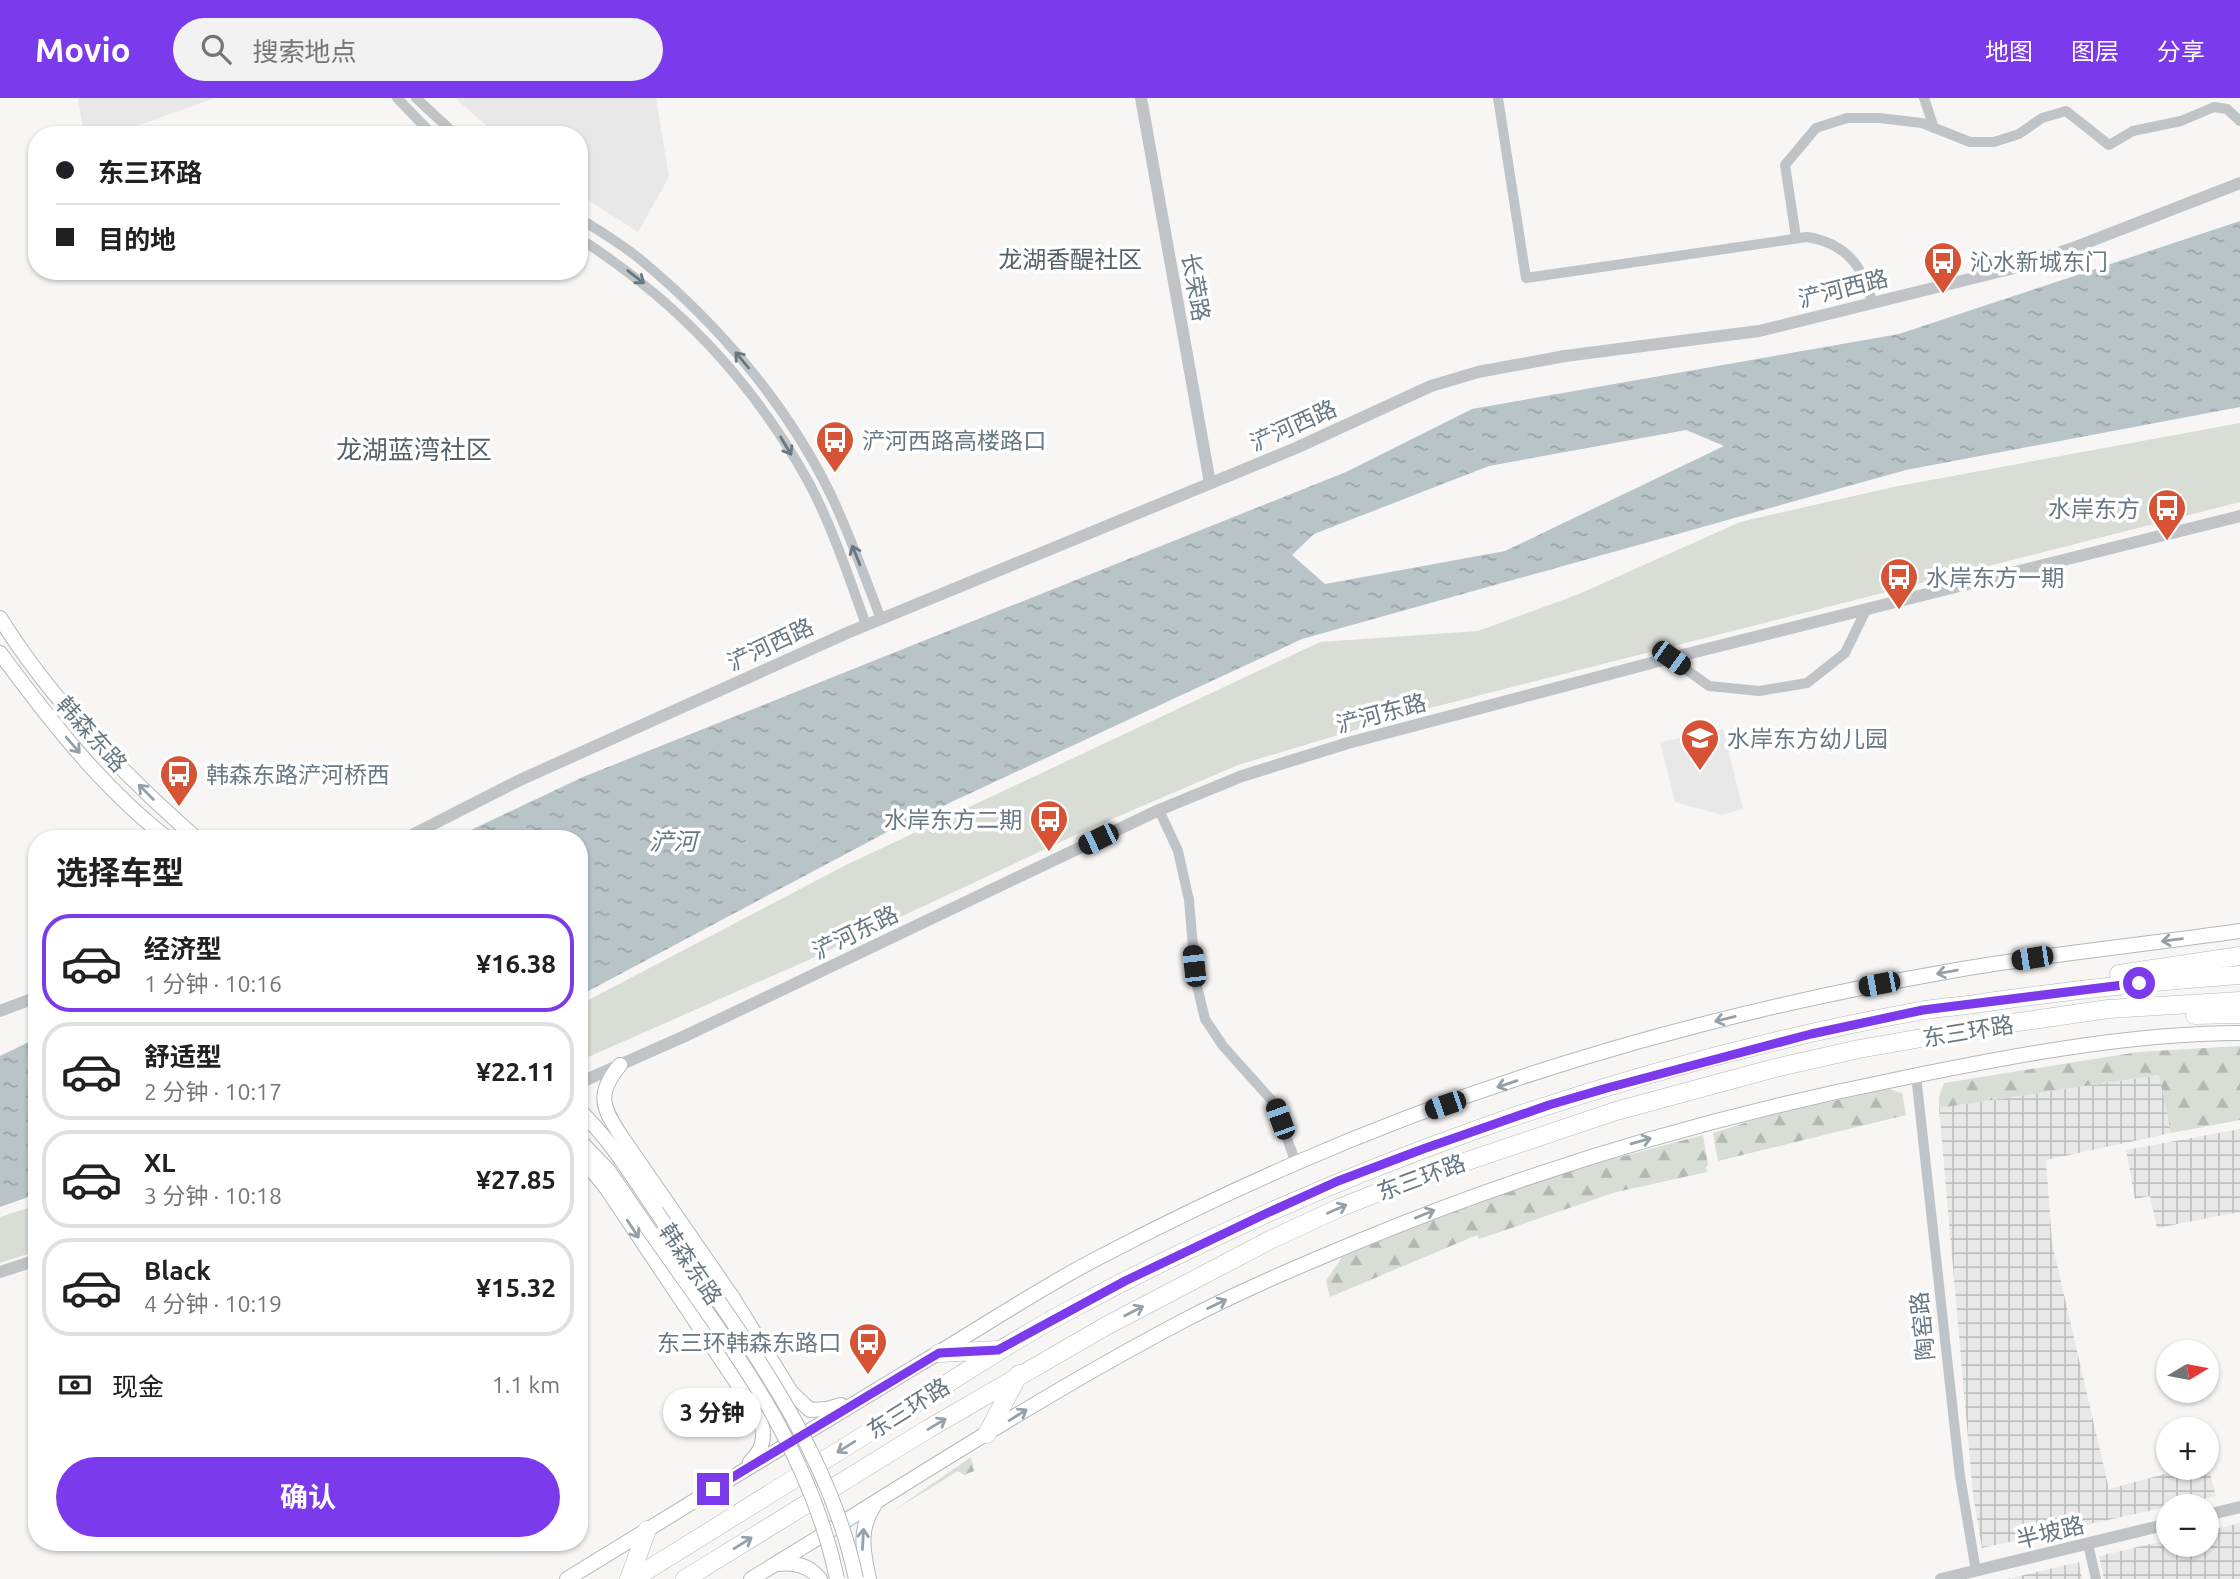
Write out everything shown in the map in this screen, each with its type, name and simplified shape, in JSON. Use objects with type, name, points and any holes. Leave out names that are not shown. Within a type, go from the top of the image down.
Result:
[{"type":"highway","points":[[1923,1010],[1970,994],[2240,957]]},
{"type":"highway","name":"东三环路","points":[[631,1579],[998,1350],[1125,1281],[1338,1181],[1423,1149],[1549,1105],[1680,1067],[1819,1032],[1923,1010],[2114,985],[2240,975]]},
{"type":"highway","name":"东三环路","points":[[685,1579],[1019,1374],[1106,1326],[1272,1239],[1339,1208],[1475,1157],[1616,1111],[1859,1049],[2108,1009],[2240,1001]]},
{"type":"highway","points":[[2108,1009],[2160,1015],[2240,1014]]},
{"type":"highway","points":[[939,1353],[998,1350]]},
{"type":"highway","points":[[987,1434],[1019,1374]]},
{"type":"highway","points":[[631,1579],[647,1530]]},
{"type":"main road","name":"韩森东路","points":[[0,618],[58,697],[91,735],[160,807],[187,830]]},
{"type":"main road","name":"韩森东路","points":[[0,653],[43,711],[96,771],[159,830]]},
{"type":"main road","points":[[567,1579],[1095,1260],[1296,1163],[1423,1112],[1672,1032],[1830,993],[2086,950],[2240,931]]},
{"type":"main road","points":[[751,1579],[1079,1377],[1181,1322],[1265,1280],[1438,1209],[1549,1169],[1787,1101],[1916,1075],[2101,1044],[2240,1033]]},
{"type":"main road","points":[[620,1065],[607,1080],[604,1102],[610,1119],[733,1298],[792,1392],[803,1406],[818,1411],[865,1397]]},
{"type":"main road","name":"韩森东路","points":[[588,1118],[626,1166],[769,1379],[810,1448],[837,1510],[856,1579]]},
{"type":"main road","name":"韩森东路","points":[[588,1149],[608,1170],[778,1421],[811,1488],[837,1579]]},
{"type":"main road","points":[[588,1165],[607,1189],[763,1425],[761,1450],[736,1475]]},
{"type":"main road","points":[[869,1579],[862,1536],[865,1523],[877,1501]]},
{"type":"main road","points":[[774,1565],[791,1562],[814,1571],[820,1579]]},
{"type":"street","points":[[397,98],[424,126]]},
{"type":"street","points":[[416,98],[446,126]]},
{"type":"street","name":"长荣路","points":[[1141,98],[1210,484]]},
{"type":"street","points":[[1499,98],[1526,278],[1796,237],[1822,240],[1848,255],[1865,277],[1872,303]]},
{"type":"street","points":[[1924,98],[1934,128]]},
{"type":"street","points":[[1796,237],[1785,165],[1816,128],[1847,118],[1879,118],[1922,124],[1970,142],[1994,142],[2019,134],[2042,118],[2066,110],[2109,145],[2133,131],[2181,121],[2214,107],[2227,109],[2240,121]]},
{"type":"street","name":"浐河西路","points":[[422,830],[520,780],[866,625],[1296,448],[1405,396],[1460,376],[1566,356],[1731,336],[2010,269],[2240,183]]},
{"type":"street","points":[[588,224],[640,258],[715,328],[750,370],[792,427],[831,496],[881,619]]},
{"type":"street","points":[[588,244],[653,290],[696,331],[752,395],[809,483],[841,556],[866,625]]},
{"type":"street","name":"浐河东路","points":[[588,1079],[1159,810],[1242,776],[1348,743],[1671,658],[2240,516]]},
{"type":"street","points":[[1671,658],[1709,686],[1759,691],[1807,683],[1845,653],[1866,610]]},
{"type":"street","points":[[1159,810],[1178,851],[1189,900],[1196,982],[1205,1019],[1223,1046],[1274,1103],[1296,1163]]},
{"type":"street","points":[[0,1011],[28,1000]]},
{"type":"street","name":"陶窑路","points":[[1916,1075],[1960,1476],[1976,1571]]},
{"type":"street","points":[[621,1136],[626,1166],[648,1177]]},
{"type":"street","points":[[0,1272],[28,1263]]},
{"type":"street","points":[[2219,1512],[2240,1507]]},
{"type":"street","name":"半坡路","points":[[1941,1579],[2156,1527]]},
{"type":"street","points":[[2088,1544],[2096,1579]]},
{"type":"shaded area","points":[[78,98],[215,98],[136,126],[83,126]]},
{"type":"shaded area","points":[[455,98],[656,98],[669,177],[638,232],[588,200],[588,126],[487,126]]},
{"type":"shaded area","name":"水岸东方幼儿园","points":[[1723,729],[1743,809],[1722,815],[1675,802],[1660,742]]},
{"type":"shaded area","points":[[2160,1075],[2171,1133],[2046,1160],[2052,1243],[2109,1489],[2156,1476],[2156,1480],[2212,1480],[2215,1494],[2156,1494],[2156,1509],[1982,1548],[1973,1495],[1939,1108]]},
{"type":"shaded area","points":[[2240,1129],[2240,1212],[2157,1228],[2150,1196],[2135,1199],[2126,1150]]},
{"type":"shaded area","points":[[2240,1523],[2240,1579],[2104,1579],[2099,1556],[2156,1543],[2156,1557],[2219,1557],[2219,1528]]},
{"type":"shaded area","points":[[2079,1562],[2082,1579],[2007,1579]]},
{"type":"green space","points":[[2240,423],[2240,502],[1422,710],[1238,765],[1084,831],[804,962],[588,1057],[588,1000],[846,865],[1320,642],[1478,631],[1579,594],[1740,522],[1893,487]]},
{"type":"green space","points":[[2240,1046],[2240,1120],[2171,1133],[2159,1075],[1939,1108],[1939,1097],[1944,1083],[2138,1052]]},
{"type":"green space","points":[[1888,1089],[1902,1093],[1906,1115],[1718,1161],[1713,1133],[1773,1114]]},
{"type":"green space","points":[[1703,1135],[1707,1172],[1616,1192],[1479,1239],[1477,1235],[1330,1297],[1326,1281],[1342,1257],[1446,1213],[1571,1170]]},
{"type":"green space","points":[[28,1208],[28,1254],[0,1263],[0,1217]]},
{"type":"green space","points":[[971,1457],[974,1471],[964,1475],[958,1471],[893,1511]]},
{"type":"water","name":"浐河","points":[[2240,221],[2240,407],[1906,470],[1302,639],[889,831],[588,991],[588,830],[471,830],[583,777],[1346,472],[1472,409],[1899,334]],"holes":[[[1686,430],[1724,446],[1505,551],[1325,584],[1292,555],[1314,534],[1489,466]]]},
{"type":"water","points":[[28,1042],[28,1197],[0,1207],[0,1056]]},
{"type":"place","name":"沁水新城东门","points":[[1943,295]]},
{"type":"place","name":"浐河西路高楼路口","points":[[835,474]]},
{"type":"place","name":"水岸东方","points":[[2167,542]]},
{"type":"place","name":"水岸东方一期","points":[[1899,611]]},
{"type":"place","name":"水岸东方幼儿园","points":[[1700,772]]},
{"type":"place","name":"韩森东路浐河桥西","points":[[179,808]]},
{"type":"place","name":"水岸东方二期","points":[[1049,853]]},
{"type":"place","name":"东三环韩森东路口","points":[[868,1376]]},
{"type":"district","name":"龙湖香醍社区","points":[[1070,259]]},
{"type":"district","name":"龙湖蓝湾社区","points":[[414,449]]},
{"type":"route","points":[[713,1489],[939,1353],[998,1350],[1125,1281],[1265,1214],[1338,1181],[1423,1149],[1549,1105],[1680,1067],[1811,1034],[1923,1010],[2139,983]]}]
